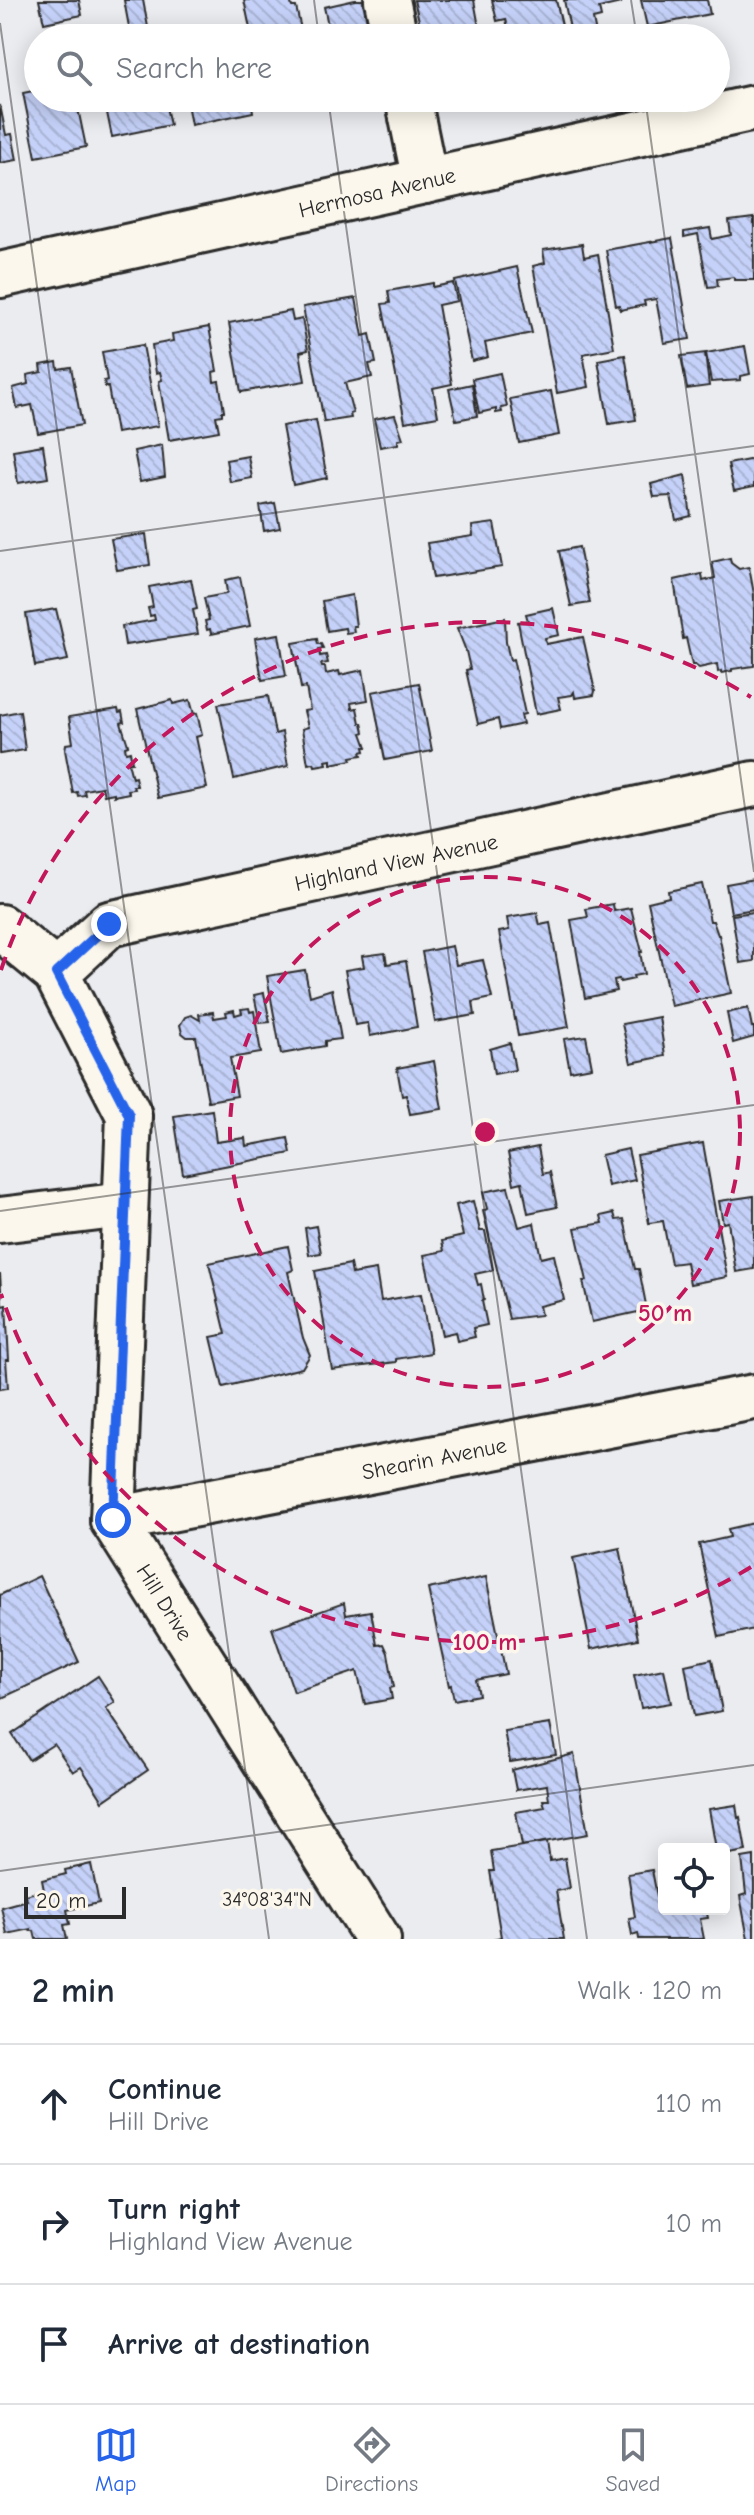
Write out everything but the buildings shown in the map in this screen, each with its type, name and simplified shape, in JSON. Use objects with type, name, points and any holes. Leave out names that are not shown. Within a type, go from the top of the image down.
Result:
[{"type":"street","points":[[387,0],[392,24]]},
{"type":"street","name":"Hermosa Avenue","points":[[0,275],[754,108]]},
{"type":"street","points":[[411,112],[425,181]]},
{"type":"street","name":"Highland View Avenue","points":[[56,973],[109,924],[754,784]]},
{"type":"street","points":[[0,927],[56,973],[129,1115],[113,1520]]},
{"type":"street","points":[[0,1220],[124,1205]]},
{"type":"street","name":"Shearin Avenue","points":[[113,1520],[754,1397]]},
{"type":"street","name":"Hill Drive","points":[[113,1520],[378,1939]]},
{"type":"route","points":[[109,924],[56,973],[129,1115],[113,1520]]}]
